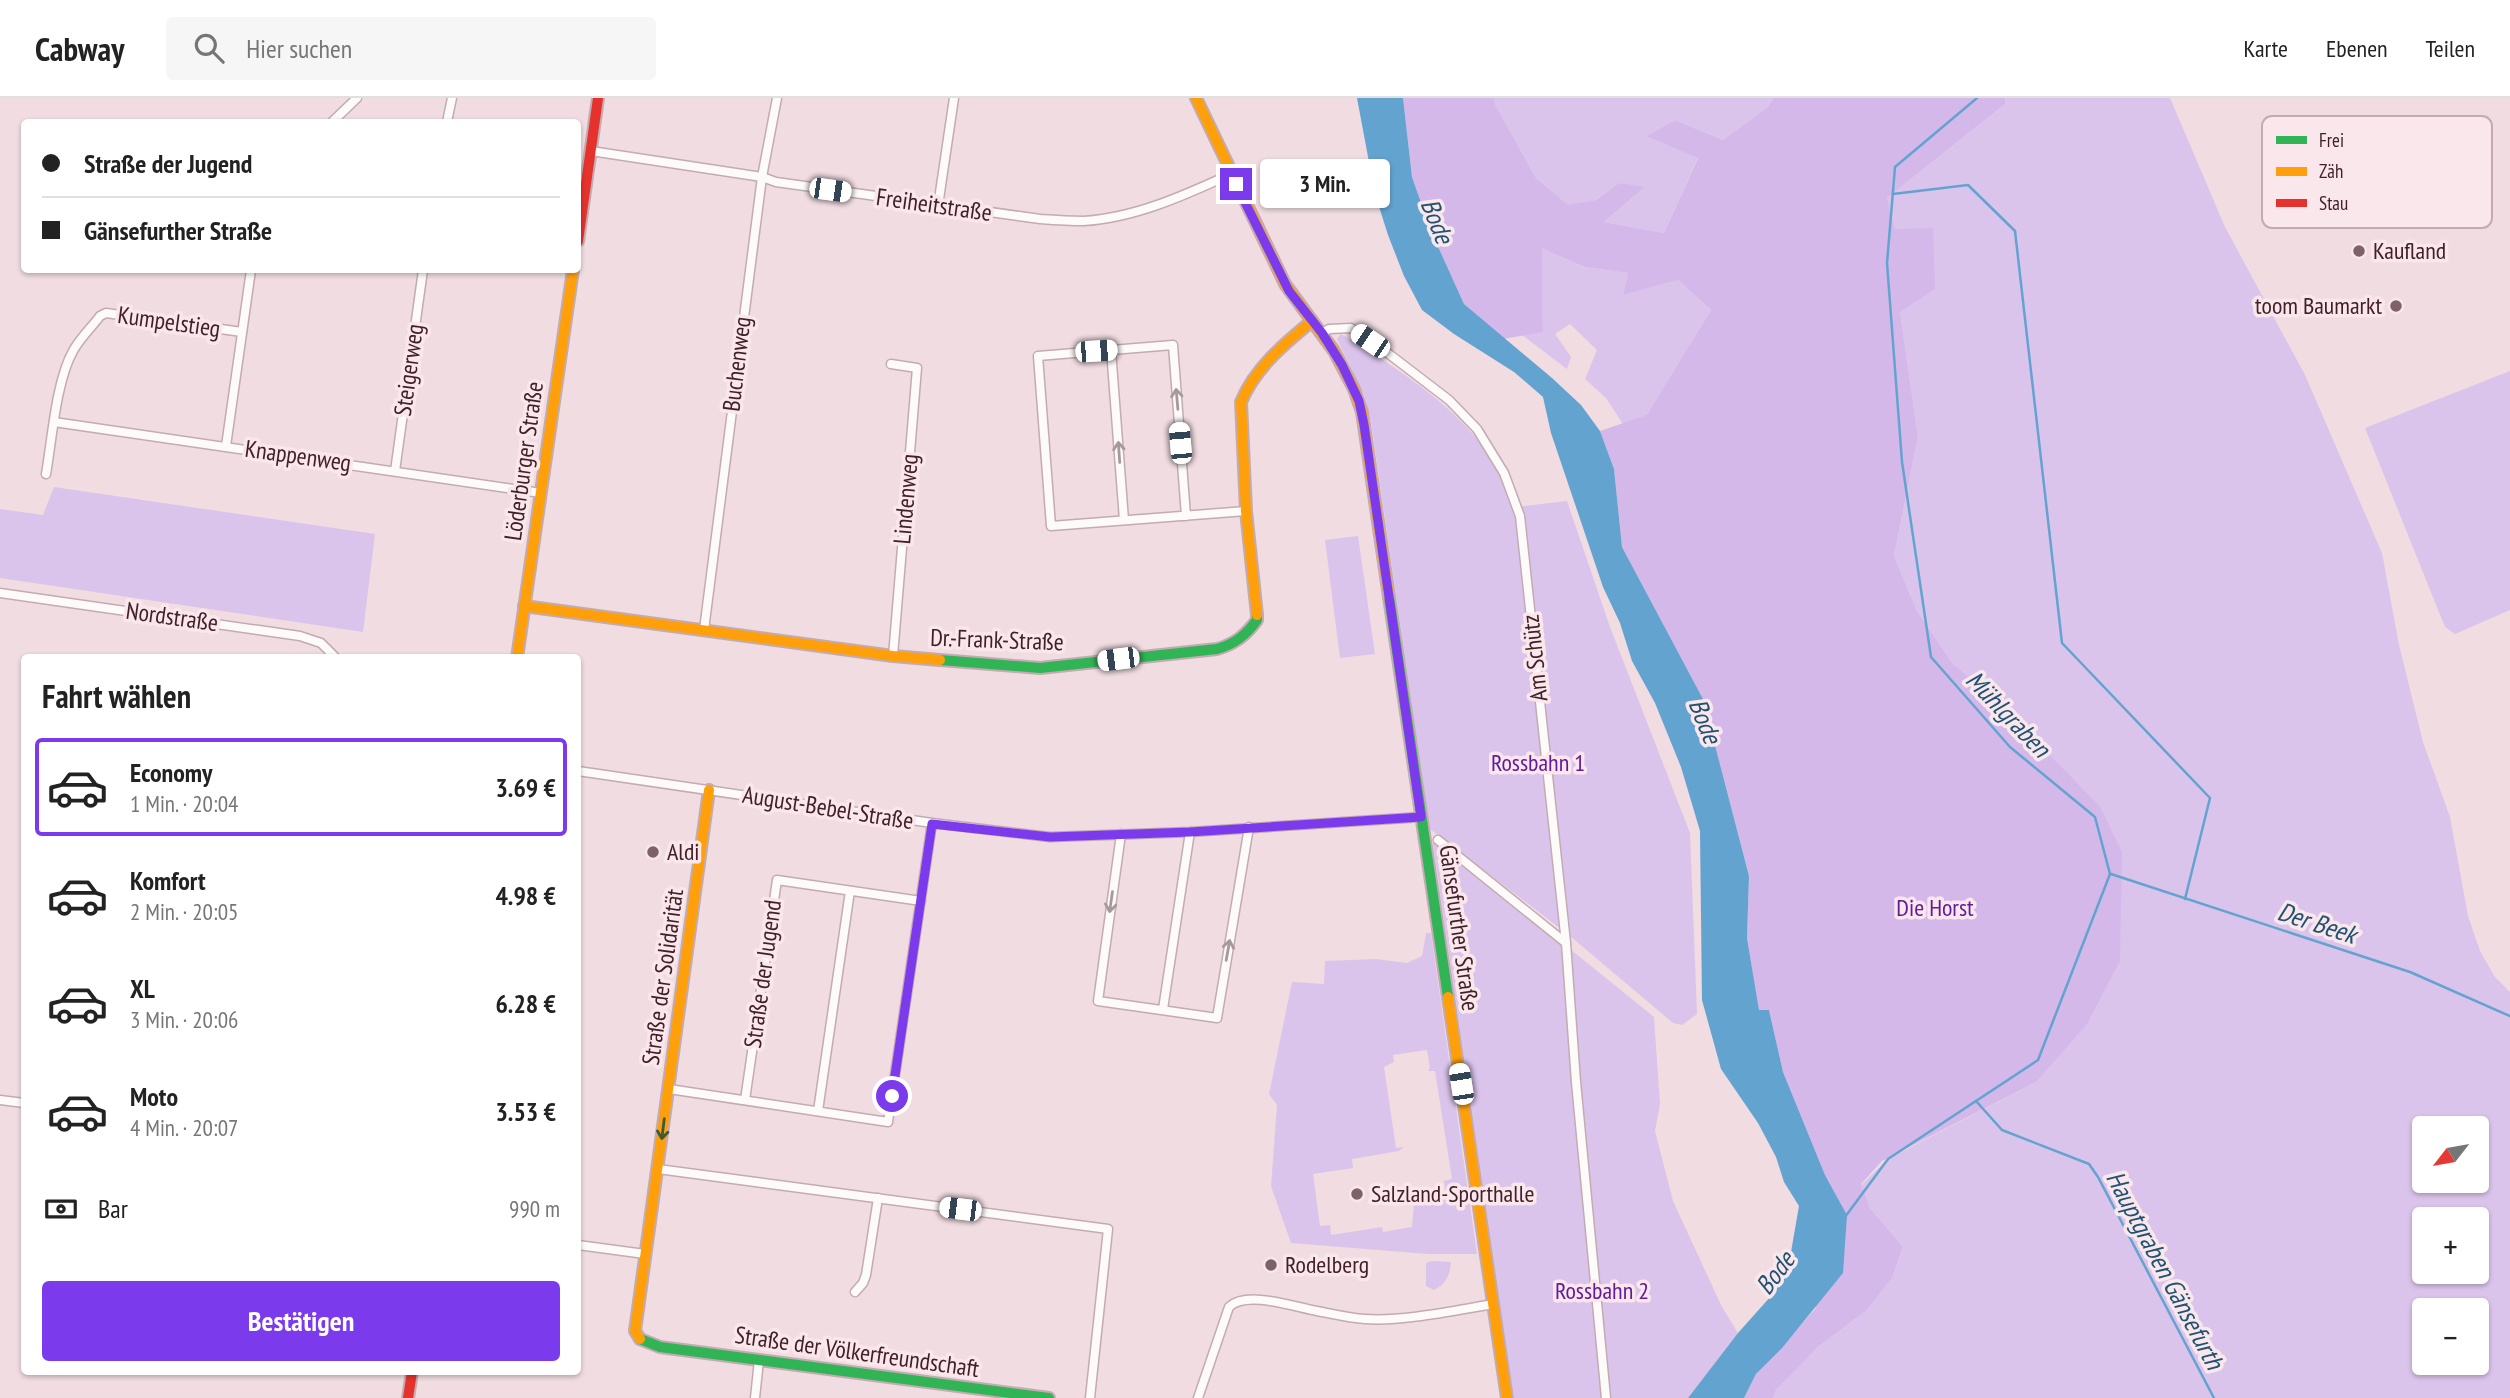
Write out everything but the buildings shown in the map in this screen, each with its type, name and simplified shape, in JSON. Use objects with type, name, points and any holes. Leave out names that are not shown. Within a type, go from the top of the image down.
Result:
[{"type":"street","points":[[335,119],[357,98]]},
{"type":"street","points":[[448,119],[451,98]]},
{"type":"street","points":[[581,220],[598,98]]},
{"type":"street","name":"Buchenweg","points":[[704,630],[762,177],[777,98]]},
{"type":"street","points":[[938,206],[954,98]]},
{"type":"street","name":"Gänsefurther Straße","points":[[1196,98],[1285,284],[1322,333],[1359,401],[1507,1398]]},
{"type":"street","name":"Freiheitstraße","points":[[591,151],[762,177],[776,182],[1040,219],[1084,220],[1137,211],[1186,195],[1231,174]]},
{"type":"street","points":[[226,446],[251,273]]},
{"type":"street","name":"Steigerweg","points":[[395,471],[423,273]]},
{"type":"street","name":"Löderburger Straße","points":[[518,654],[573,273]]},
{"type":"street","name":"Kumpelstieg","points":[[46,474],[54,422],[73,351],[100,316],[106,313],[242,332]]},
{"type":"street","name":"Dr.-Frank-Straße","points":[[524,606],[894,656],[1040,668],[1217,649],[1230,645],[1250,631],[1257,620],[1240,411],[1245,390],[1255,375],[1312,321]]},
{"type":"street","name":"Am Schütz","points":[[1322,333],[1329,329],[1350,328],[1449,400],[1477,429],[1504,473],[1520,516],[1566,943],[1606,1398]]},
{"type":"street","points":[[1186,516],[1172,345],[1038,356],[1051,526],[1124,520],[1186,516],[1247,511]]},
{"type":"street","points":[[1111,350],[1124,520]]},
{"type":"street","name":"Lindenweg","points":[[891,364],[917,368],[894,656]]},
{"type":"street","name":"Knappenweg","points":[[54,422],[541,493]]},
{"type":"street","name":"Nordstraße","points":[[0,593],[300,636],[321,643],[332,654]]},
{"type":"street","name":"August-Bebel-Straße","points":[[581,771],[932,824],[1050,837],[1190,832],[1421,817]]},
{"type":"street","name":"Straße der Solidarität","points":[[660,1347],[639,1340],[635,1331],[709,790]]},
{"type":"street","points":[[668,1089],[888,1122],[932,824]]},
{"type":"street","points":[[1121,834],[1098,1001],[1217,1018],[1249,827]]},
{"type":"street","points":[[1163,1009],[1190,832]]},
{"type":"street","points":[[1438,840],[1566,943]]},
{"type":"street","name":"Straße der Jugend","points":[[745,1100],[777,880],[921,901]]},
{"type":"street","points":[[817,1111],[850,891]]},
{"type":"street","points":[[0,1100],[21,1103]]},
{"type":"street","points":[[658,1169],[1108,1229],[1090,1398]]},
{"type":"street","points":[[855,1292],[866,1275],[878,1198]]},
{"type":"street","points":[[581,1245],[645,1254]]},
{"type":"street","points":[[1198,1398],[1229,1307],[1235,1301],[1245,1298],[1268,1301],[1365,1319],[1387,1319],[1494,1304]]},
{"type":"street","name":"Straße der Völkerfreundschaft","points":[[660,1347],[1049,1398]]},
{"type":"street","points":[[755,1398],[760,1360]]},
{"type":"street","points":[[408,1398],[412,1375]]},
{"type":"green space","name":"Die Horst","points":[[1403,98],[1494,98],[1536,178],[1568,205],[1596,200],[1619,183],[1645,187],[1604,222],[1664,233],[1698,158],[1646,136],[1675,120],[1723,140],[1768,107],[1773,98],[2005,98],[2005,104],[1887,198],[1895,229],[1933,228],[1935,289],[1900,312],[1918,437],[1894,556],[1917,611],[1953,664],[1991,695],[2099,805],[2122,852],[2120,961],[2087,1024],[2036,1082],[1882,1161],[1861,1184],[1870,1208],[1903,1247],[1892,1278],[1867,1310],[1818,1347],[1776,1390],[1773,1398],[1744,1398],[1756,1374],[1815,1309],[1847,1215],[1825,1175],[1783,1072],[1769,1010],[1759,1011],[1747,938],[1749,876],[1703,699],[1622,547],[1614,469],[1600,431],[1647,415],[1711,310],[1678,280],[1623,295],[1628,273],[1584,267],[1542,248],[1543,332],[1503,339],[1464,304],[1431,231],[1412,177]]},
{"type":"green space","points":[[1494,98],[1773,98],[1768,107],[1723,140],[1675,120],[1646,136],[1698,157],[1664,233],[1604,222],[1644,188],[1619,183],[1596,200],[1569,206],[1536,178]]},
{"type":"green space","points":[[2005,98],[2170,98],[2225,227],[2305,375],[2382,553],[2399,645],[2423,742],[2450,817],[2468,916],[2480,951],[2495,977],[2510,992],[2510,1398],[1773,1398],[1776,1390],[1818,1347],[1867,1310],[1892,1278],[1903,1247],[1870,1208],[1861,1185],[1888,1159],[2036,1082],[2099,805],[1991,695],[1953,664],[1917,611],[1894,556],[1918,437],[1900,312],[1895,229],[1887,198],[2005,104]]},
{"type":"green space","points":[[1541,247],[1583,267],[1628,273],[1623,295],[1678,280],[1711,310],[1647,416],[1623,424],[1606,398],[1585,379],[1597,350],[1570,324],[1555,334],[1571,357],[1567,369],[1522,335],[1543,331]]},
{"type":"green space","name":"Rossbahn 1","points":[[1341,334],[1409,377],[1468,428],[1500,471],[1515,507],[1567,501],[1610,627],[1690,833],[1697,1014],[1682,1025],[1673,1023],[1570,936],[1430,829],[1371,422],[1364,395],[1337,339]]},
{"type":"green space","points":[[2510,371],[2510,610],[2455,634],[2445,627],[2365,428]]},
{"type":"green space","points":[[54,487],[375,534],[363,632],[0,578],[0,509],[43,515]]},
{"type":"green space","points":[[1358,536],[1375,654],[1340,658],[1325,540]]},
{"type":"green space","name":"Rossbahn 2","points":[[1434,842],[1438,842],[1654,1017],[1660,1104],[1655,1131],[1673,1201],[1721,1305],[1738,1333],[1688,1398],[1514,1398]]},
{"type":"green space","points":[[1426,933],[1431,933],[1477,1254],[1428,1254],[1291,1243],[1271,1186],[1277,1105],[1269,1094],[1292,982],[1324,984],[1325,961],[1376,959],[1407,963],[1422,956]],"holes":[[[1427,1050],[1430,1068],[1428,1071],[1435,1071],[1452,1179],[1444,1181],[1446,1194],[1417,1199],[1414,1203],[1412,1227],[1383,1232],[1382,1227],[1331,1235],[1330,1225],[1320,1226],[1313,1174],[1353,1168],[1352,1159],[1399,1151],[1404,1147],[1396,1148],[1384,1067],[1394,1062],[1393,1055]]]},
{"type":"green space","points":[[1451,1262],[1447,1279],[1434,1290],[1426,1286],[1426,1263]]},
{"type":"water","name":"Bode","points":[[1357,98],[1403,98],[1412,177],[1431,231],[1464,304],[1581,405],[1600,431],[1614,469],[1622,547],[1703,699],[1749,876],[1747,938],[1759,1010],[1769,1010],[1783,1072],[1825,1175],[1847,1215],[1843,1273],[1782,1348],[1756,1374],[1744,1398],[1688,1398],[1738,1333],[1772,1295],[1791,1252],[1799,1206],[1784,1182],[1776,1157],[1758,1123],[1721,1069],[1702,1000],[1700,831],[1681,767],[1655,703],[1632,661],[1620,623],[1603,587],[1551,433],[1543,397],[1514,372],[1422,310],[1404,276],[1375,194]]},
{"type":"waterway","name":"Mühlgraben","points":[[1845,1217],[1888,1159],[2038,1060],[2110,874],[2095,817],[2010,747],[1931,657],[1902,462],[1887,263],[1895,167],[1977,98]]},
{"type":"waterway","points":[[1893,194],[1968,185],[2015,231],[2062,643],[2210,798],[2185,899]]},
{"type":"waterway","name":"Der Beek","points":[[2111,874],[2410,972],[2510,1016]]},
{"type":"waterway","name":"Hauptgraben Gänsefurth","points":[[1976,1101],[2002,1130],[2089,1164],[2214,1398]]},
{"type":"traffic: fast","points":[[1389,597],[1448,997]]},
{"type":"traffic: fast","points":[[940,660],[1040,668],[1217,649],[1235,642],[1257,620],[1257,615]]},
{"type":"traffic: fast","points":[[640,1339],[660,1347],[1049,1398]]},
{"type":"traffic: slow","points":[[1196,98],[1285,284],[1334,351],[1354,389],[1362,412],[1389,597]]},
{"type":"traffic: slow","points":[[518,654],[573,273]]},
{"type":"traffic: slow","points":[[1257,615],[1246,511],[1241,402],[1262,367],[1312,321]]},
{"type":"traffic: slow","points":[[524,606],[940,660]]},
{"type":"traffic: slow","points":[[640,1339],[635,1331],[709,790]]},
{"type":"traffic: slow","points":[[1448,997],[1507,1398]]},
{"type":"traffic: jam","points":[[581,220],[598,98]]},
{"type":"traffic: jam","points":[[408,1398],[412,1375]]},
{"type":"place","name":"Kaufland","points":[[2359,251]]},
{"type":"place","name":"toom Baumarkt","points":[[2396,306]]},
{"type":"place","name":"Aldi","points":[[653,852]]},
{"type":"place","name":"Salzland-Sporthalle","points":[[1357,1194]]},
{"type":"place","name":"Rodelberg","points":[[1271,1265]]},
{"type":"route","points":[[892,1096],[932,824],[1050,837],[1190,832],[1421,817],[1359,401],[1334,351],[1285,284],[1236,184]]}]
